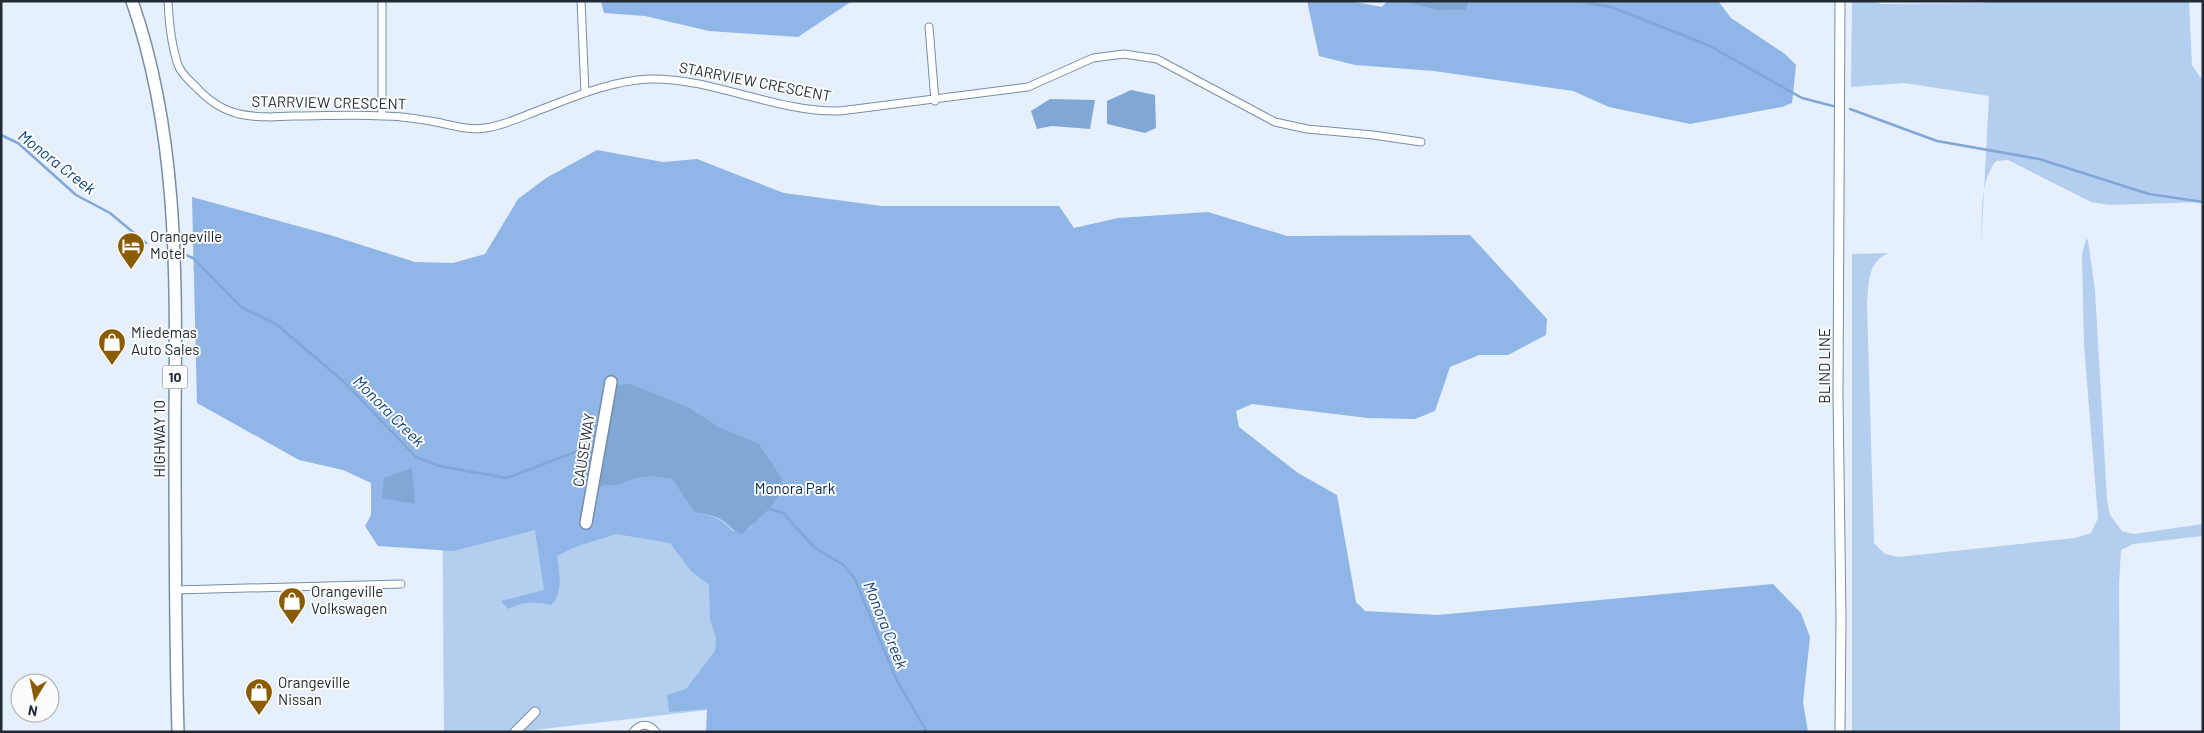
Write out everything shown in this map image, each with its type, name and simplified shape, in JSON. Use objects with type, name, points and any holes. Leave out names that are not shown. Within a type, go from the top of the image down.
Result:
[{"type":"highway","name":"HIGHWAY 10","points":[[132,1],[140,25],[161,116],[169,168],[175,313],[178,732]]},
{"type":"highway","name":"CAUSEWAY","points":[[586,523],[611,382]]},
{"type":"street","name":"STARRVIEW CRESCENT","points":[[168,1],[170,32],[178,64],[186,78],[205,96],[223,108],[238,114],[264,118],[382,116],[412,118],[484,129],[512,121],[585,93],[621,83],[659,79],[674,80],[825,112],[935,100],[1028,87],[1093,58],[1124,54],[1157,59],[1275,122],[1307,130],[1373,135],[1421,142]]},
{"type":"street","points":[[382,1],[382,116]]},
{"type":"street","points":[[582,1],[585,93]]},
{"type":"street","name":"BLIND LINE","points":[[1840,1],[1838,395],[1841,618],[1840,732]]},
{"type":"street","points":[[929,27],[935,100]]},
{"type":"street","points":[[176,590],[401,584]]},
{"type":"street","points":[[515,732],[536,712]]},
{"type":"street","points":[[633,732],[638,726],[645,725],[656,732]]},
{"type":"green space","points":[[601,1],[852,1],[798,37],[709,31],[645,16],[604,13]]},
{"type":"green space","points":[[1307,1],[1350,1],[1382,7],[1387,1],[1406,1],[1407,3],[1439,11],[1466,10],[1470,1],[1718,1],[1731,18],[1785,54],[1796,65],[1792,103],[1782,107],[1690,124],[1609,107],[1573,91],[1434,71],[1355,65],[1319,56]]},
{"type":"green space","points":[[1852,1],[1875,1],[1881,4],[1984,3],[1989,1],[2189,1],[2192,65],[2200,77],[2203,77],[2203,202],[2109,205],[2091,202],[2008,160],[1996,161],[1990,170],[1984,190],[1989,96],[1904,83],[1851,87]]},
{"type":"green space","points":[[597,150],[663,162],[697,159],[784,193],[882,206],[1059,206],[1074,228],[1118,218],[1208,212],[1287,236],[1470,235],[1547,319],[1546,335],[1508,355],[1479,355],[1450,367],[1435,411],[1415,419],[1368,418],[1252,404],[1236,411],[1239,427],[1298,473],[1337,495],[1356,602],[1365,611],[1438,615],[1773,584],[1801,613],[1810,637],[1803,702],[1808,732],[706,732],[707,709],[669,712],[667,695],[686,689],[715,651],[716,638],[710,619],[709,585],[691,571],[670,543],[616,534],[575,547],[557,556],[559,588],[558,594],[551,605],[530,603],[508,609],[501,601],[544,590],[535,530],[454,551],[378,546],[365,526],[371,515],[371,483],[343,470],[299,460],[197,403],[192,197],[330,235],[415,262],[453,263],[485,254],[518,199],[546,178]],"holes":[[[631,384],[688,407],[719,427],[759,444],[782,478],[769,509],[758,517],[749,529],[732,531],[715,518],[694,512],[672,479],[651,476],[636,478],[617,485],[604,485],[597,490]]]},
{"type":"green space","points":[[1984,190],[1981,248],[1982,203]]},
{"type":"green space","points":[[2086,239],[2088,240],[2095,290],[2107,500],[2110,515],[2122,531],[2134,534],[2203,524],[2203,536],[2133,544],[2121,550],[2119,584],[2120,732],[1852,732],[1852,254],[1888,253],[1876,262],[1870,274],[1867,304],[1874,543],[1885,554],[1898,557],[2075,538],[2091,533],[2098,518],[2084,345],[2082,254]]},
{"type":"green space","name":"Monora Park","points":[[1005,253],[1004,676],[517,732],[444,732],[441,320]]},
{"type":"shaded area","points":[[1406,1],[1470,1],[1466,10],[1439,11],[1407,3]]},
{"type":"shaded area","points":[[1131,90],[1155,95],[1156,128],[1145,133],[1107,124],[1107,101]]},
{"type":"shaded area","points":[[1050,99],[1095,100],[1090,129],[1052,126],[1037,129],[1031,111]]},
{"type":"shaded area","points":[[631,384],[688,407],[719,427],[759,444],[782,478],[779,495],[769,509],[742,534],[719,518],[694,512],[672,479],[651,476],[636,478],[617,485],[604,485],[597,490],[614,385]]},
{"type":"shaded area","points":[[412,468],[415,504],[382,498],[384,478]]},
{"type":"waterway","points":[[1578,1],[1611,7],[1708,45],[1802,98],[1833,106]]},
{"type":"waterway","points":[[1850,109],[1937,141],[2039,159],[2149,194],[2203,202]]},
{"type":"waterway","name":"Monora Creek","points":[[1,135],[18,143],[76,195],[110,213],[146,243]]},
{"type":"waterway","name":"Monora Creek","points":[[186,255],[193,258],[241,307],[276,324],[343,381],[416,457],[439,466],[507,478],[578,451],[594,454]]},
{"type":"waterway","name":"Monora Creek","points":[[766,508],[783,513],[815,548],[842,564],[854,577],[896,679],[927,732]]},
{"type":"place","name":"Orangeville Motel","points":[[131,270]]},
{"type":"place","name":"Miedemas Auto Sales","points":[[112,366]]},
{"type":"place","name":"Orangeville Volkswagen","points":[[292,625]]},
{"type":"place","name":"Orangeville Nissan","points":[[259,716]]}]
